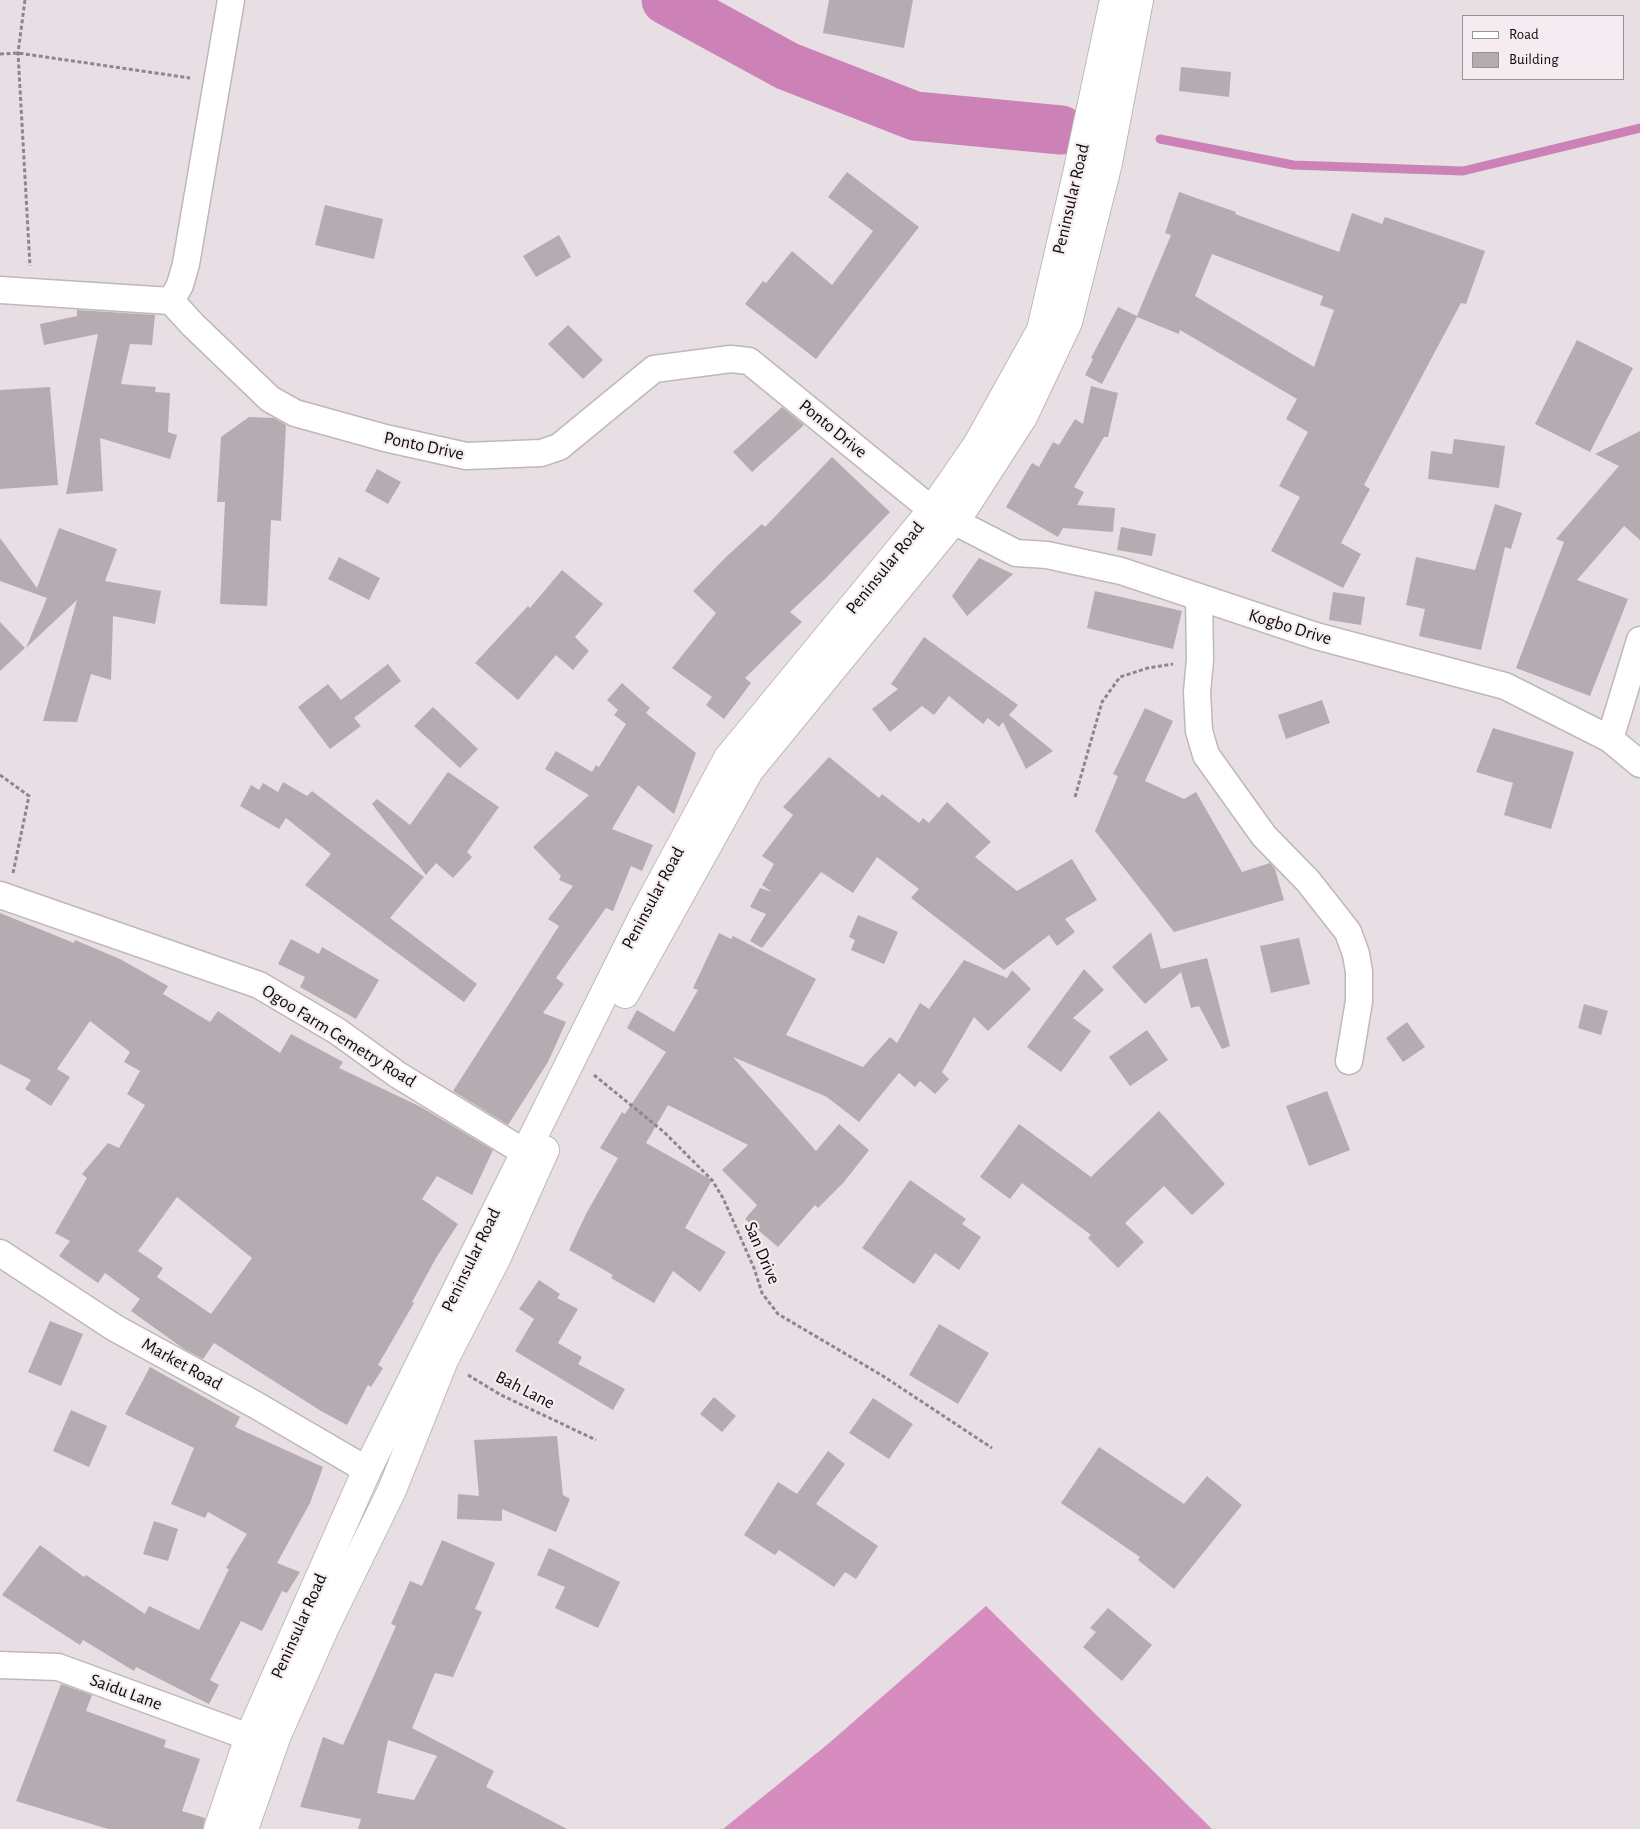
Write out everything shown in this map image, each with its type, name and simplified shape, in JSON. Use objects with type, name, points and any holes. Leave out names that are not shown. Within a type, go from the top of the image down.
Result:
[{"type":"main road","name":"Peninsular Road","points":[[244,1829],[277,1735],[326,1625],[392,1490],[444,1360],[497,1258],[545,1150],[585,1069],[662,924],[749,771],[847,648],[943,516],[977,445],[1041,330],[1114,0]]},
{"type":"main road","name":"Peninsular Road","points":[[218,1829],[249,1737],[367,1470],[644,914],[728,758],[943,516],[989,472],[1023,417],[1068,322],[1108,163],[1139,0]]},
{"type":"street","points":[[0,290],[32,294],[171,301],[180,284],[186,264],[231,0]]},
{"type":"street","name":"Ponto Drive","points":[[171,301],[270,399],[295,413],[385,438],[466,456],[541,453],[559,447],[654,368],[732,359],[749,361],[943,516]]},
{"type":"street","name":"Kogbo Drive","points":[[943,516],[1016,553],[1048,555],[1121,572],[1316,636],[1506,686],[1610,738],[1640,764]]},
{"type":"street","points":[[1199,598],[1200,660],[1197,692],[1199,731],[1206,755],[1264,836],[1308,881],[1348,932],[1356,954],[1359,1001],[1349,1061]]},
{"type":"street","points":[[1610,738],[1640,640]]},
{"type":"street","name":"Ogoo Farm Cemetry Road","points":[[4,896],[259,985],[337,1031],[398,1074],[524,1152]]},
{"type":"street","name":"Market Road","points":[[0,1253],[115,1328],[254,1404],[367,1470]]},
{"type":"street","name":"Saidu Lane","points":[[0,1665],[58,1666],[249,1737]]},
{"type":"path","points":[[25,0],[18,53],[32,294]]},
{"type":"path","points":[[0,54],[18,53],[216,81]]},
{"type":"path","points":[[1076,797],[1102,702],[1120,677],[1148,668],[1200,660]]},
{"type":"path","points":[[0,775],[29,796],[4,896]]},
{"type":"path","name":"San Drive","points":[[585,1069],[664,1132],[712,1180],[723,1198],[762,1293],[778,1314],[883,1376],[992,1448]]},
{"type":"path","name":"Bah Lane","points":[[444,1360],[501,1395],[596,1440]]},
{"type":"shaded area","points":[[986,1606],[1212,1829],[723,1829],[828,1744]]},
{"type":"building","points":[[829,0],[913,0],[904,48],[823,33]]},
{"type":"building","points":[[1181,67],[1231,72],[1229,97],[1179,91]]},
{"type":"building","points":[[847,172],[919,227],[816,359],[745,304],[763,281],[766,283],[792,251],[832,285],[873,231],[828,197]]},
{"type":"building","points":[[1179,192],[1339,252],[1352,213],[1382,224],[1385,217],[1485,251],[1466,304],[1461,303],[1364,485],[1370,489],[1341,543],[1361,554],[1343,588],[1271,551],[1300,497],[1279,486],[1308,432],[1286,419],[1297,399],[1180,330],[1179,334],[1137,317],[1102,384],[1085,375],[1093,359],[1091,358],[1118,307],[1137,316],[1171,235],[1165,233]],"holes":[[[1212,254],[1323,296],[1320,305],[1334,310],[1314,367],[1195,296]]]},
{"type":"building","points":[[325,205],[383,219],[374,259],[315,245]]},
{"type":"building","points":[[559,235],[571,257],[536,277],[523,256]]},
{"type":"building","points":[[77,310],[155,315],[152,345],[130,344],[121,384],[156,387],[155,392],[170,393],[168,432],[177,435],[170,459],[100,438],[103,491],[66,494],[98,334],[44,345],[40,324],[77,316]]},
{"type":"building","points":[[568,325],[603,360],[583,379],[548,344]]},
{"type":"building","points":[[1577,340],[1633,368],[1590,452],[1535,424]]},
{"type":"building","points":[[1091,386],[1118,393],[1108,437],[1104,437],[1074,487],[1084,492],[1077,505],[1115,508],[1113,532],[1063,528],[1058,537],[1006,507],[1032,463],[1039,467],[1053,442],[1059,445],[1075,419],[1083,424]]},
{"type":"building","points":[[50,387],[58,485],[0,489],[0,390]]},
{"type":"building","points":[[782,407],[804,425],[752,472],[733,452]]},
{"type":"building","points":[[249,417],[274,418],[286,425],[281,521],[271,520],[267,606],[220,604],[225,502],[217,502],[221,437]]},
{"type":"building","points":[[1640,431],[1640,540],[1624,526],[1577,580],[1628,599],[1590,696],[1516,668],[1564,542],[1556,539],[1619,466],[1595,454]]},
{"type":"building","points":[[1454,439],[1505,446],[1499,488],[1428,479],[1431,451],[1452,454]]},
{"type":"building","points":[[832,457],[890,512],[790,612],[802,622],[745,678],[751,683],[724,719],[706,705],[712,697],[672,668],[716,613],[693,591],[762,524],[765,527]]},
{"type":"building","points":[[377,469],[401,482],[388,504],[365,491]]},
{"type":"building","points":[[1495,504],[1522,513],[1511,549],[1505,547],[1481,650],[1419,636],[1425,609],[1406,605],[1416,557],[1475,570]]},
{"type":"building","points":[[1121,527],[1156,534],[1152,556],[1117,550]]},
{"type":"building","points":[[59,528],[117,549],[105,581],[161,591],[155,624],[113,616],[111,680],[91,674],[77,722],[43,721],[77,600],[26,648],[47,598],[0,581],[0,538],[37,588]]},
{"type":"building","points":[[339,557],[380,578],[369,600],[328,579]]},
{"type":"building","points":[[979,558],[1013,574],[967,616],[952,596]]},
{"type":"building","points":[[562,570],[603,604],[575,637],[589,651],[573,670],[556,655],[518,700],[475,663],[528,606],[530,608]]},
{"type":"building","points":[[1095,591],[1182,611],[1173,649],[1087,628]]},
{"type":"building","points":[[1333,592],[1365,597],[1361,625],[1329,620]]},
{"type":"building","points":[[0,622],[25,648],[0,671]]},
{"type":"building","points":[[924,637],[1018,705],[1009,715],[1053,751],[1026,769],[1003,722],[999,727],[988,718],[983,724],[949,696],[934,715],[922,706],[890,732],[872,709],[898,689],[891,684]]},
{"type":"building","points":[[388,664],[401,681],[354,718],[361,726],[330,749],[298,707],[328,684],[341,700]]},
{"type":"building","points":[[622,683],[650,708],[646,713],[696,753],[674,814],[638,785],[612,829],[653,845],[642,871],[631,866],[613,911],[606,908],[556,978],[564,984],[543,1013],[566,1022],[548,1062],[508,1125],[453,1091],[559,926],[548,919],[573,886],[559,880],[561,876],[533,847],[589,795],[545,769],[556,751],[592,772],[596,765],[599,767],[626,724],[614,715],[618,710],[607,700]]},
{"type":"building","points":[[1322,700],[1330,723],[1286,739],[1278,715]]},
{"type":"building","points":[[433,707],[478,749],[460,768],[414,726]]},
{"type":"building","points":[[1145,708],[1173,721],[1145,781],[1184,799],[1196,792],[1242,872],[1270,863],[1275,869],[1284,900],[1174,932],[1095,831],[1118,776],[1113,774]]},
{"type":"building","points":[[1493,728],[1574,752],[1551,829],[1504,815],[1513,783],[1476,772]]},
{"type":"building","points":[[829,757],[879,798],[882,794],[919,823],[923,818],[929,823],[947,802],[991,842],[975,857],[1017,891],[1072,859],[1097,900],[1065,919],[1075,932],[1057,946],[1049,935],[1004,970],[911,898],[919,889],[877,857],[853,893],[821,872],[762,948],[750,941],[766,914],[750,907],[760,888],[772,892],[762,885],[774,864],[762,856],[793,815],[783,807]]},
{"type":"building","points":[[448,772],[499,807],[467,852],[472,857],[453,878],[436,863],[426,875],[372,804],[377,799],[410,825]]},
{"type":"building","points":[[283,782],[307,796],[312,791],[424,877],[390,918],[477,984],[464,1002],[305,885],[331,854],[286,818],[279,829],[240,806],[251,785],[259,790],[263,783],[278,792]]},
{"type":"building","points":[[0,913],[74,943],[75,940],[120,959],[168,986],[163,994],[210,1022],[218,1011],[280,1053],[291,1034],[343,1062],[339,1068],[421,1107],[493,1150],[472,1195],[437,1176],[422,1199],[458,1224],[436,1258],[412,1302],[414,1303],[378,1365],[383,1368],[371,1387],[368,1385],[347,1425],[321,1411],[214,1343],[203,1359],[184,1349],[131,1311],[140,1299],[105,1273],[98,1283],[59,1256],[70,1241],[55,1233],[87,1178],[82,1174],[108,1143],[119,1148],[145,1105],[127,1094],[140,1071],[124,1062],[130,1052],[90,1021],[57,1069],[70,1077],[51,1106],[25,1089],[31,1080],[0,1064]],"holes":[[[177,1197],[252,1258],[211,1314],[157,1277],[163,1268],[138,1251]]]},
{"type":"building","points":[[858,915],[898,932],[884,964],[851,950],[855,940],[849,937]]},
{"type":"building","points":[[1151,932],[1161,969],[1207,958],[1230,1046],[1222,1049],[1199,1006],[1191,1008],[1181,972],[1145,1004],[1112,967]]},
{"type":"building","points":[[719,933],[731,939],[733,936],[816,979],[786,1035],[863,1067],[890,1037],[897,1043],[920,1003],[929,1009],[964,960],[1007,978],[1012,970],[1031,989],[988,1031],[974,1017],[942,1072],[949,1079],[935,1094],[920,1081],[915,1087],[899,1073],[859,1122],[827,1097],[733,1057],[816,1151],[839,1124],[869,1150],[844,1182],[818,1208],[815,1205],[778,1247],[745,1219],[757,1205],[722,1170],[748,1145],[668,1105],[646,1143],[712,1180],[685,1228],[726,1252],[700,1292],[673,1271],[654,1303],[611,1278],[613,1275],[569,1250],[587,1212],[618,1158],[600,1148],[622,1112],[625,1114],[666,1052],[627,1028],[637,1010],[674,1032],[698,990],[693,988]]},
{"type":"building","points":[[1299,938],[1310,984],[1271,993],[1260,946]]},
{"type":"building","points":[[291,939],[319,954],[322,947],[379,980],[356,1019],[300,987],[305,977],[278,964]]},
{"type":"building","points":[[1084,969],[1104,990],[1073,1018],[1091,1031],[1061,1072],[1027,1047]]},
{"type":"building","points":[[1584,1004],[1608,1011],[1601,1035],[1578,1028]]},
{"type":"building","points":[[1407,1022],[1425,1047],[1403,1062],[1386,1038]]},
{"type":"building","points":[[1147,1030],[1168,1060],[1130,1086],[1109,1057]]},
{"type":"building","points":[[1327,1091],[1350,1150],[1309,1166],[1286,1106]]},
{"type":"building","points":[[1159,1111],[1225,1184],[1192,1215],[1164,1186],[1125,1223],[1144,1242],[1118,1268],[1088,1238],[1091,1235],[1022,1183],[1010,1199],[980,1177],[1019,1124],[1091,1177]]},
{"type":"building","points":[[910,1180],[966,1219],[962,1224],[981,1237],[959,1270],[935,1253],[914,1284],[862,1248]]},
{"type":"building","points":[[539,1280],[560,1294],[557,1298],[578,1309],[558,1343],[582,1357],[578,1364],[625,1389],[613,1410],[515,1351],[534,1319],[519,1309]]},
{"type":"building","points":[[50,1321],[83,1334],[61,1386],[28,1372]]},
{"type":"building","points":[[939,1324],[989,1353],[958,1404],[909,1375]]},
{"type":"building","points":[[150,1367],[240,1417],[235,1427],[323,1467],[310,1503],[277,1563],[300,1572],[287,1593],[282,1591],[262,1631],[241,1621],[210,1680],[219,1685],[209,1704],[136,1667],[134,1671],[83,1640],[80,1645],[2,1595],[40,1545],[84,1577],[86,1575],[145,1614],[149,1606],[199,1630],[229,1569],[226,1568],[247,1534],[208,1512],[205,1518],[171,1504],[194,1448],[125,1414]]},
{"type":"building","points":[[714,1397],[736,1416],[722,1432],[700,1414]]},
{"type":"building","points":[[873,1398],[913,1424],[889,1459],[849,1433]]},
{"type":"building","points":[[71,1410],[107,1426],[89,1467],[53,1451]]},
{"type":"building","points":[[557,1436],[563,1495],[570,1499],[556,1532],[502,1509],[502,1521],[457,1519],[458,1494],[479,1496],[474,1440]]},
{"type":"building","points":[[1099,1447],[1184,1504],[1207,1476],[1242,1505],[1174,1589],[1138,1560],[1140,1557],[1061,1503]]},
{"type":"building","points":[[828,1451],[845,1464],[816,1504],[878,1546],[856,1579],[845,1572],[834,1587],[779,1550],[775,1555],[744,1535],[778,1482],[797,1494]]},
{"type":"building","points":[[154,1521],[178,1529],[168,1561],[143,1554]]},
{"type":"building","points":[[442,1540],[495,1563],[475,1609],[482,1612],[453,1677],[435,1673],[412,1728],[494,1771],[486,1787],[567,1829],[358,1829],[361,1819],[300,1807],[323,1737],[343,1745],[396,1626],[391,1624],[410,1581],[422,1586]],"holes":[[[388,1740],[437,1756],[414,1800],[377,1793]]]},
{"type":"building","points":[[549,1548],[620,1582],[598,1628],[555,1608],[565,1587],[537,1575]]},
{"type":"building","points":[[1108,1608],[1152,1645],[1122,1681],[1083,1647],[1096,1632],[1090,1628]]},
{"type":"building","points":[[61,1684],[92,1695],[86,1711],[166,1740],[164,1747],[200,1759],[182,1811],[205,1818],[203,1829],[108,1829],[16,1801]]},
{"type":"waterway","points":[[666,0],[787,66],[915,116],[1061,130]]},
{"type":"waterway","points":[[1160,139],[1293,165],[1463,171],[1640,128]]}]
